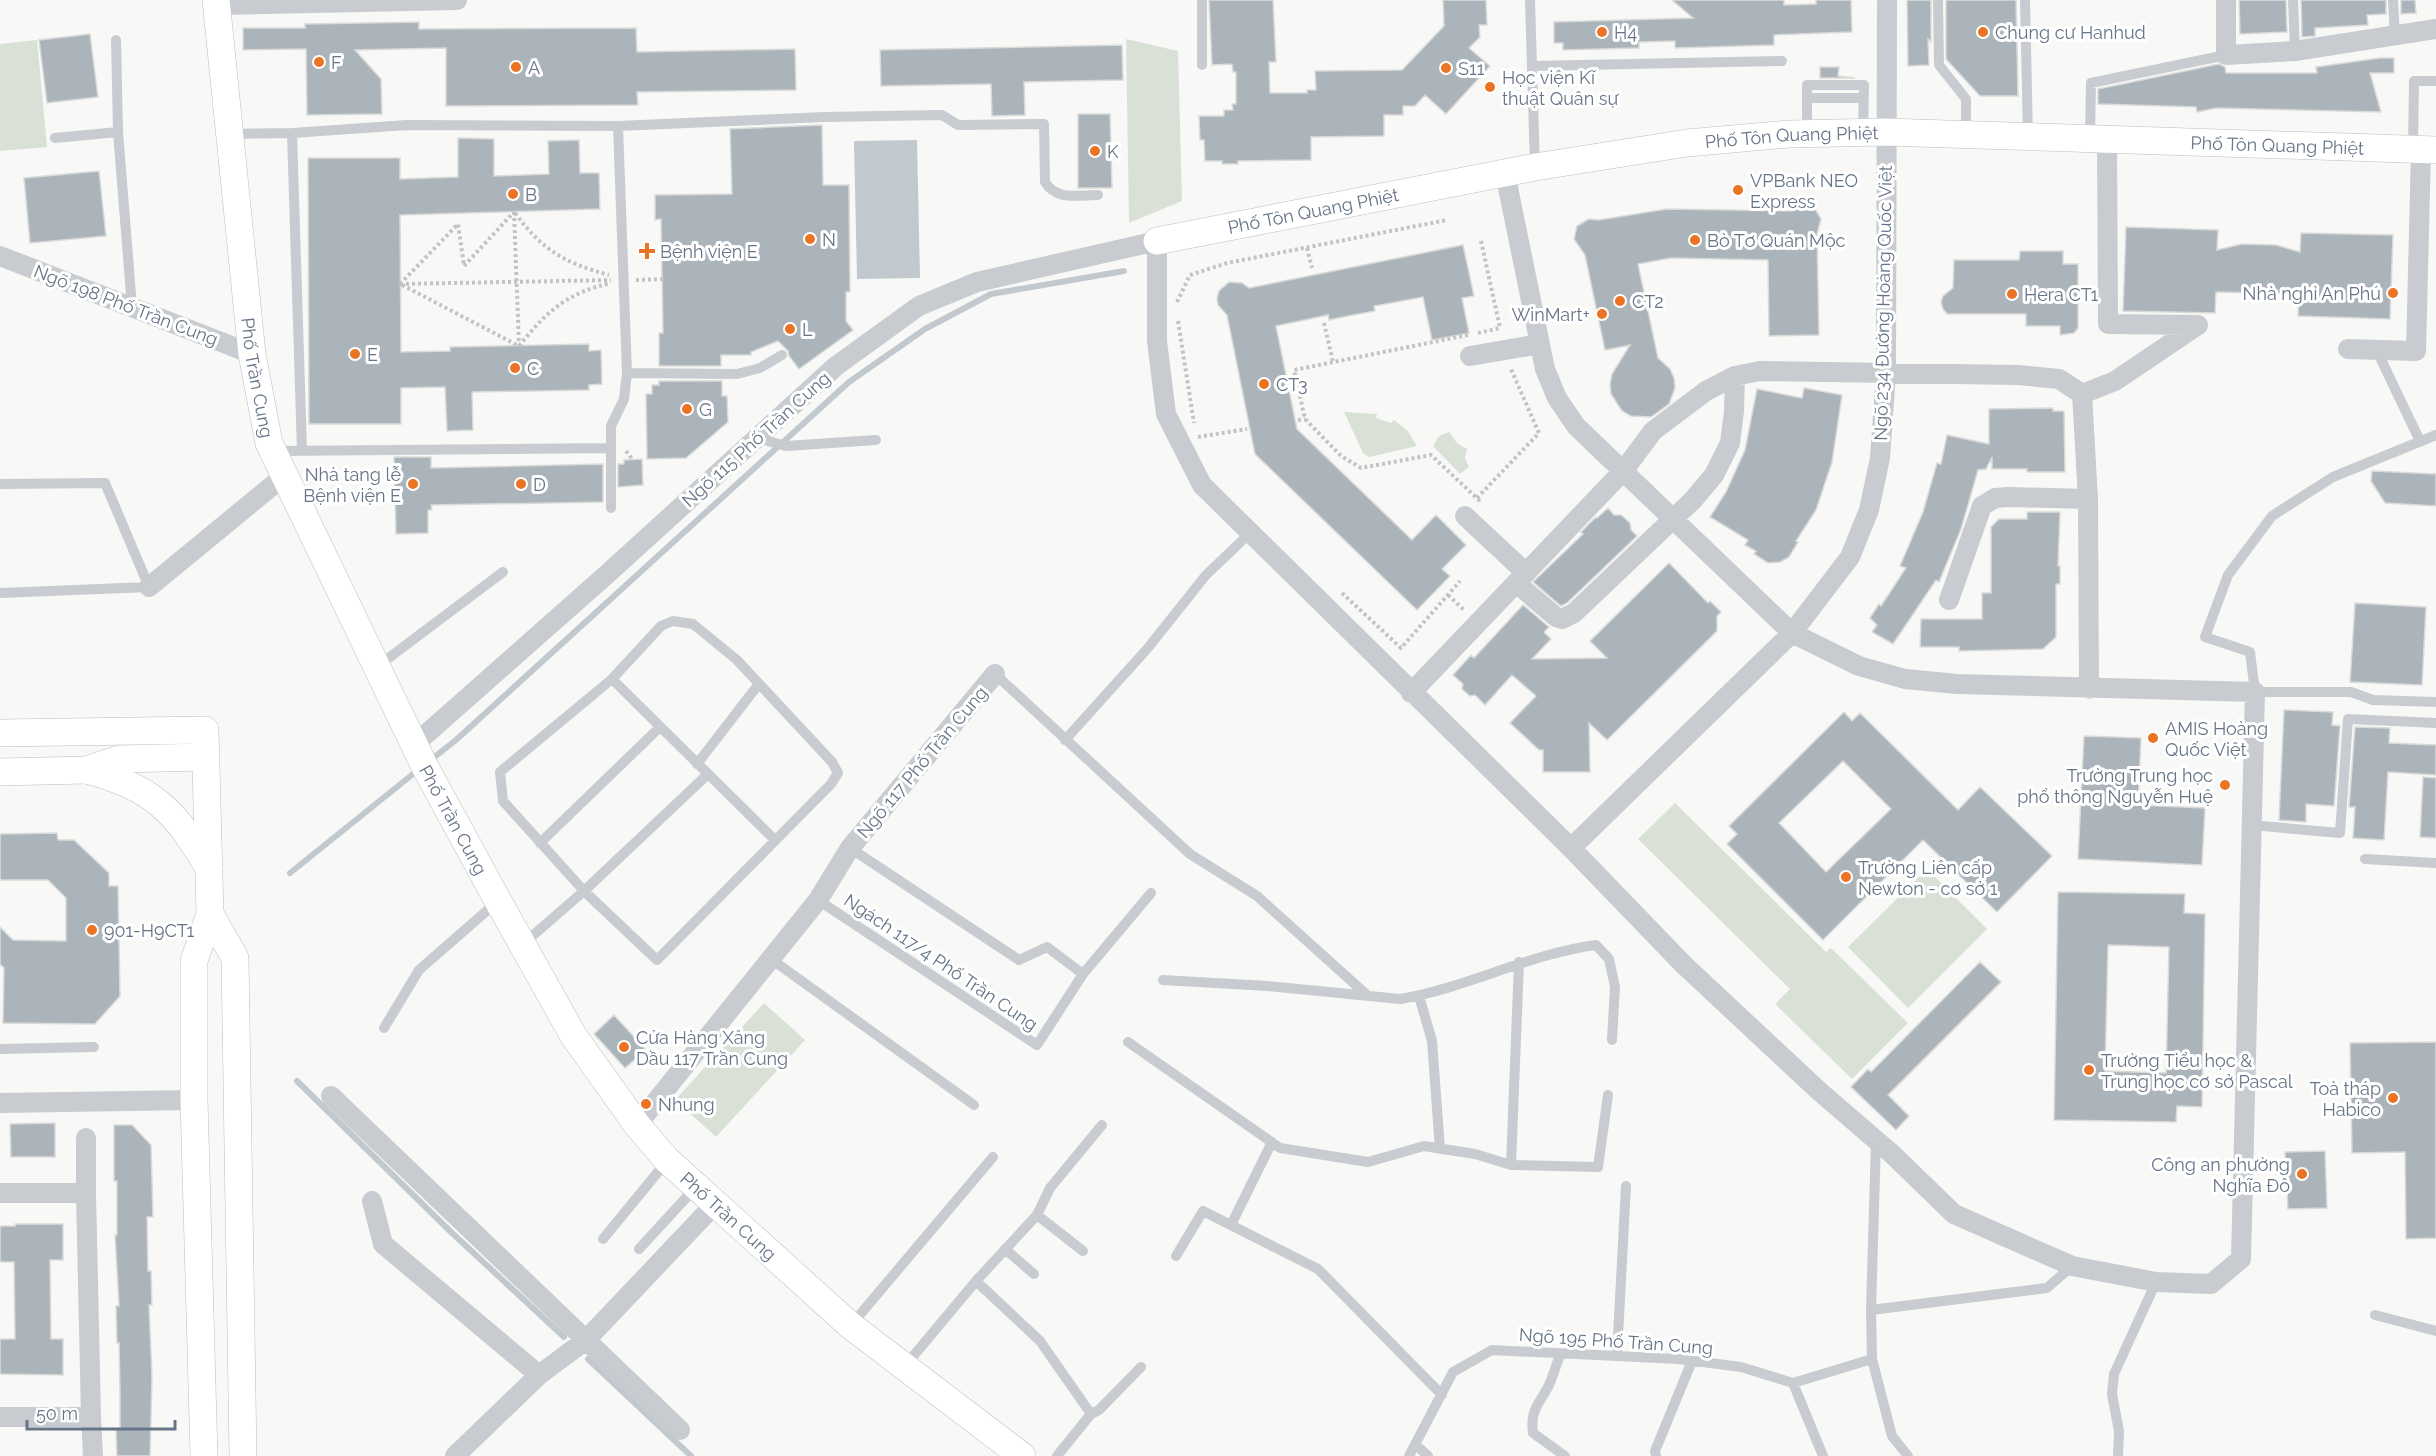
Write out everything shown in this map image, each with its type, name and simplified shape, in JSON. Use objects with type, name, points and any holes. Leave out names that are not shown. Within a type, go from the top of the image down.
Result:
[{"type":"street","points":[[217,3],[457,0]]},
{"type":"street","name":"Ngõ 234 Đường Hoàng Quốc Việt","points":[[1571,848],[1792,633],[1850,557],[1869,510],[1880,458],[1886,373],[1874,132],[1887,0]]},
{"type":"street","points":[[2226,0],[2226,56],[2295,51],[2436,29]]},
{"type":"street","name":"Phố Trần Cung","points":[[217,3],[228,134],[252,354],[268,443],[419,754],[498,901],[573,1035],[637,1125],[667,1160],[851,1326],[1022,1456]]},
{"type":"street","name":"Phố Tôn Quang Phiệt","points":[[1157,241],[1535,167],[1687,142],[1874,132],[2424,150]]},
{"type":"street","points":[[2082,394],[2115,381],[2198,325],[2108,324],[2099,140]]},
{"type":"street","points":[[2348,349],[2416,351],[2424,150]]},
{"type":"street","points":[[1157,241],[1157,341],[1166,414],[1202,485],[1571,848],[1684,965],[1954,1214],[2072,1266],[2156,1282],[2211,1284],[2241,1259],[2255,692],[2089,689],[1957,684],[1905,679],[1858,666],[1792,633],[1576,426],[1557,398],[1545,369],[1505,173]]},
{"type":"street","name":"Ngõ 115 Phố Trần Cung","points":[[419,754],[765,440],[836,366],[919,306],[977,282],[1157,241]]},
{"type":"street","name":"Ngõ 198 Phố Trần Cung","points":[[0,256],[252,354]]},
{"type":"street","points":[[1470,356],[1540,344]]},
{"type":"street","points":[[1411,693],[1624,470],[1653,431],[1706,391],[1735,376],[1760,371],[2018,375],[2059,379],[2082,394]]},
{"type":"street","points":[[1465,516],[1556,617],[1562,619],[1568,617],[1671,518],[1693,500],[1721,462],[1730,443],[1735,376]]},
{"type":"street","points":[[2082,394],[2088,499],[2089,689]]},
{"type":"street","points":[[149,587],[284,476]]},
{"type":"street","points":[[1949,600],[1983,506],[1995,498],[2008,497],[2088,499]]},
{"type":"street","name":"Ngõ 117 Phố Trần Cung","points":[[637,1125],[818,900],[850,848],[995,674]]},
{"type":"street","points":[[0,733],[205,730],[210,914],[194,961],[194,1100],[204,1456]]},
{"type":"street","points":[[86,770],[119,759],[206,757]]},
{"type":"street","points":[[0,772],[86,770],[115,777],[150,795],[174,816],[189,835],[209,869]]},
{"type":"street","points":[[210,914],[235,958],[243,1456]]},
{"type":"street","points":[[331,1096],[680,1430]]},
{"type":"street","points":[[0,1103],[194,1100]]},
{"type":"street","points":[[86,1138],[93,1456]]},
{"type":"street","points":[[0,1193],[86,1193]]},
{"type":"street","points":[[455,1456],[539,1375],[586,1340],[706,1195]]},
{"type":"street","points":[[372,1201],[383,1244],[539,1375]]},
{"type":"street","points":[[0,1417],[91,1417]]},
{"type":"lane","points":[[1202,0],[1203,65]]},
{"type":"lane","points":[[1530,0],[1535,167]]},
{"type":"lane","points":[[1938,0],[1939,65],[1966,99],[1966,135]]},
{"type":"lane","points":[[2025,0],[2028,137]]},
{"type":"lane","points":[[2293,0],[2295,51]]},
{"type":"lane","points":[[2392,0],[2395,37]]},
{"type":"lane","points":[[116,40],[118,132],[132,307]]},
{"type":"lane","points":[[2099,140],[2091,83],[2226,56]]},
{"type":"lane","points":[[1532,66],[1782,61]]},
{"type":"lane","points":[[2424,150],[2414,81],[2436,81]]},
{"type":"lane","points":[[1807,134],[1806,85],[1864,85],[1864,98],[1874,132]]},
{"type":"lane","points":[[228,134],[292,133],[407,125],[618,126],[942,115],[958,125],[1044,124],[1046,182],[1050,190],[1060,195],[1098,195]]},
{"type":"lane","points":[[611,508],[611,426],[624,399],[627,374],[618,126]]},
{"type":"lane","points":[[55,138],[118,132]]},
{"type":"lane","points":[[292,133],[302,451]]},
{"type":"lane","points":[[2376,350],[2420,441]]},
{"type":"lane","points":[[627,374],[736,374],[760,368],[782,355]]},
{"type":"lane","points":[[2436,435],[2333,477],[2272,516],[2228,575],[2205,637],[2250,652],[2255,692],[2351,692],[2373,700],[2436,702]]},
{"type":"lane","points":[[765,440],[786,446],[876,440]]},
{"type":"lane","points":[[272,451],[611,448]]},
{"type":"lane","points":[[0,484],[105,483],[149,587],[0,593]]},
{"type":"lane","points":[[1065,740],[1147,649],[1206,575],[1250,534]]},
{"type":"lane","points":[[377,667],[503,572]]},
{"type":"lane","points":[[674,621],[693,624],[737,660],[832,762],[838,773],[831,784],[657,960],[584,891],[503,801],[500,772],[612,679],[661,626],[674,621]]},
{"type":"lane","name":"Ngõ 117 Phố Trần Cung","points":[[995,674],[1190,854],[1257,896],[1367,995]]},
{"type":"lane","points":[[612,679],[775,840]]},
{"type":"lane","points":[[698,764],[758,684]]},
{"type":"lane","points":[[2412,722],[2413,702]]},
{"type":"lane","points":[[2251,825],[2340,833],[2348,719],[2436,723]]},
{"type":"lane","points":[[540,843],[660,727]]},
{"type":"lane","points":[[523,944],[584,891],[708,774]]},
{"type":"lane","points":[[850,848],[1019,960],[1047,947],[1083,974]]},
{"type":"lane","points":[[2365,859],[2436,863]]},
{"type":"lane","name":"Ngách 117/4 Phố Trần Cung","points":[[818,900],[1036,1045],[1083,974],[1150,893]]},
{"type":"lane","points":[[384,1028],[419,970],[498,901]]},
{"type":"lane","points":[[1163,980],[1400,999],[1419,996],[1519,962],[1568,949],[1596,945],[1610,959],[1615,987],[1611,1040]]},
{"type":"lane","points":[[771,959],[974,1105]]},
{"type":"lane","points":[[1511,1165],[1519,962]]},
{"type":"lane","points":[[1419,996],[1432,1041],[1440,1149]]},
{"type":"lane","points":[[1128,1042],[1280,1148],[1368,1162],[1424,1146],[1475,1154],[1511,1165],[1598,1167],[1608,1095]]},
{"type":"lane","points":[[0,1049],[94,1047]]},
{"type":"lane","points":[[905,1366],[976,1281],[1037,1215],[1050,1188],[1102,1125]]},
{"type":"lane","points":[[1876,1141],[1871,1310],[1872,1359],[1892,1436],[1908,1456]]},
{"type":"lane","points":[[1231,1225],[1272,1142]]},
{"type":"lane","points":[[851,1326],[993,1157]]},
{"type":"lane","points":[[603,1239],[667,1160]]},
{"type":"lane","points":[[1617,1355],[1626,1186]]},
{"type":"lane","points":[[639,1249],[706,1195]]},
{"type":"lane","points":[[1176,1256],[1203,1211],[1318,1269],[1442,1395]]},
{"type":"lane","points":[[1037,1215],[1083,1251]]},
{"type":"lane","points":[[1005,1249],[1034,1274]]},
{"type":"lane","points":[[1871,1310],[2047,1288],[2072,1266]]},
{"type":"lane","points":[[976,1281],[1040,1341],[1091,1414]]},
{"type":"lane","points":[[2118,1456],[2119,1431],[2112,1394],[2114,1374],[2156,1282]]},
{"type":"lane","points":[[2375,1315],[2436,1331]]},
{"type":"lane","name":"Ngõ 195 Phố Trần Cung","points":[[1409,1456],[1453,1372],[1492,1350],[1617,1355],[1692,1361],[1741,1367],[1793,1383]]},
{"type":"lane","points":[[1560,1354],[1549,1386],[1531,1419],[1533,1433],[1565,1456]]},
{"type":"lane","points":[[1823,1456],[1793,1383],[1872,1359]]},
{"type":"lane","points":[[1656,1456],[1655,1451],[1692,1361]]},
{"type":"lane","points":[[1057,1456],[1091,1414],[1099,1410],[1141,1367]]},
{"type":"lane","points":[[1416,1445],[1428,1456]]},
{"type":"path","points":[[514,212],[532,236],[553,253],[583,268],[624,280]]},
{"type":"path","points":[[514,212],[519,345]]},
{"type":"path","points":[[400,284],[458,224],[464,266],[514,212]]},
{"type":"path","points":[[1175,304],[1190,275],[1227,263],[1447,220]]},
{"type":"path","points":[[1481,241],[1500,328],[1504,350],[1539,433],[1477,498],[1431,455],[1361,468],[1341,456],[1305,419],[1294,370],[1500,328]]},
{"type":"path","points":[[1307,248],[1312,268]]},
{"type":"path","points":[[400,284],[662,279]]},
{"type":"path","points":[[519,345],[539,321],[564,301],[586,288],[624,280]]},
{"type":"path","points":[[400,284],[519,345]]},
{"type":"path","points":[[1177,315],[1196,437],[1201,446]]},
{"type":"path","points":[[1324,323],[1333,362]]},
{"type":"path","points":[[1298,420],[1305,419]]},
{"type":"path","points":[[1196,437],[1247,429]]},
{"type":"path","points":[[1341,592],[1401,648],[1460,581]]},
{"type":"shaded area","points":[[1126,39],[1178,51],[1182,201],[1129,223]]},
{"type":"shaded area","points":[[37,40],[47,147],[0,151],[0,44]]},
{"type":"shaded area","points":[[917,140],[920,278],[857,279],[854,141]]},
{"type":"shaded area","points":[[1344,412],[1377,414],[1376,418],[1391,423],[1394,420],[1407,430],[1417,446],[1369,457],[1363,453]]},
{"type":"shaded area","points":[[1449,432],[1457,443],[1467,449],[1465,458],[1469,467],[1460,474],[1433,446],[1439,436]]},
{"type":"shaded area","points":[[1675,803],[1826,952],[1831,948],[1908,1023],[1852,1079],[1775,1004],[1790,989],[1638,839]]},
{"type":"shaded area","points":[[1927,869],[1987,929],[1908,1008],[1848,947]]},
{"type":"shaded area","points":[[764,1003],[805,1040],[716,1137],[675,1100]]},
{"type":"building","points":[[1209,0],[1273,0],[1276,62],[1269,62],[1270,93],[1307,93],[1307,90],[1316,90],[1315,71],[1402,70],[1444,26],[1443,0],[1486,0],[1487,25],[1479,25],[1480,37],[1469,48],[1490,66],[1446,114],[1425,95],[1415,106],[1403,106],[1403,115],[1384,115],[1384,136],[1311,137],[1311,160],[1238,161],[1238,164],[1205,161],[1204,140],[1200,140],[1199,116],[1224,116],[1224,110],[1233,110],[1232,104],[1236,104],[1236,72],[1233,72],[1232,64],[1212,65]]},
{"type":"building","points":[[1672,0],[1784,0],[1784,5],[1816,4],[1816,0],[1851,0],[1852,32],[1774,35],[1774,45],[1675,48],[1675,41],[1639,42],[1639,48],[1563,50],[1563,43],[1554,43],[1554,22],[1693,18]]},
{"type":"building","points":[[1907,0],[1931,0],[1929,65],[1908,66]]},
{"type":"building","name":"Chung cư Hanhud","points":[[1946,0],[2016,0],[2018,96],[1980,96],[1946,59]]},
{"type":"building","points":[[2239,0],[2286,0],[2287,32],[2240,34]]},
{"type":"building","points":[[2301,0],[2386,0],[2386,14],[2367,15],[2368,25],[2315,28],[2315,36],[2302,37]]},
{"type":"building","points":[[2401,0],[2415,0],[2416,13],[2401,14]]},
{"type":"building","points":[[419,22],[419,29],[636,28],[637,52],[795,49],[796,90],[637,92],[638,105],[446,106],[446,48],[355,50],[381,79],[382,114],[307,115],[306,49],[243,50],[243,28],[305,28],[305,24]]},
{"type":"building","points":[[90,34],[98,97],[47,103],[39,40]]},
{"type":"building","points":[[1122,45],[1123,80],[1024,82],[1025,115],[992,116],[991,84],[881,86],[880,50]]},
{"type":"building","points":[[2394,58],[2394,73],[2370,73],[2381,112],[2216,108],[2197,112],[2196,107],[2098,104],[2098,89],[2219,64],[2225,67],[2226,73],[2317,73],[2316,67]]},
{"type":"building","points":[[1820,67],[1839,67],[1838,76],[1855,78],[1820,78]]},
{"type":"building","name":"K","points":[[1078,114],[1110,114],[1112,188],[1078,188]]},
{"type":"building","points":[[822,125],[823,185],[849,185],[850,292],[846,292],[846,321],[853,330],[799,369],[788,351],[778,341],[751,352],[751,355],[721,355],[721,366],[659,366],[659,333],[663,333],[661,219],[655,220],[655,195],[732,194],[730,129]]},
{"type":"building","points":[[458,138],[494,139],[494,176],[549,174],[548,141],[579,140],[580,173],[599,173],[600,209],[400,215],[401,352],[450,351],[450,347],[589,344],[589,351],[601,350],[602,384],[589,385],[589,390],[472,392],[473,430],[447,431],[445,387],[401,388],[401,424],[309,424],[308,158],[400,158],[400,179],[458,177]]},
{"type":"building","points":[[99,171],[106,236],[30,243],[24,178]]},
{"type":"building","name":"CT2","points":[[1801,204],[1814,207],[1821,219],[1817,234],[1819,335],[1769,336],[1768,260],[1671,258],[1638,264],[1658,358],[1670,369],[1675,388],[1669,404],[1651,417],[1631,416],[1622,411],[1611,394],[1610,384],[1612,374],[1630,345],[1605,350],[1585,255],[1574,239],[1577,226],[1589,219],[1599,220],[1667,209],[1790,211]]},
{"type":"building","points":[[2126,227],[2218,230],[2217,250],[2242,244],[2276,245],[2300,252],[2301,233],[2393,235],[2390,319],[2298,316],[2299,294],[2216,292],[2215,313],[2123,311]]},
{"type":"building","name":"CT3","points":[[1463,245],[1474,296],[1462,298],[1469,333],[1432,340],[1423,297],[1374,306],[1375,311],[1329,320],[1328,315],[1276,326],[1297,429],[1412,540],[1436,515],[1466,545],[1442,569],[1450,576],[1417,610],[1255,454],[1227,315],[1218,305],[1217,298],[1219,291],[1229,282],[1242,283],[1249,288]]},
{"type":"building","name":"Hera CT1","points":[[2020,251],[2063,251],[2063,264],[2078,264],[2078,328],[2074,333],[2060,335],[2060,326],[2026,326],[2026,314],[1947,314],[1943,309],[1941,302],[1943,296],[1953,288],[1954,260],[2019,260]]},
{"type":"building","name":"G","points":[[659,381],[722,381],[722,396],[727,396],[728,422],[686,458],[647,459],[646,394],[652,394],[652,385],[659,385]]},
{"type":"building","points":[[1804,388],[1842,395],[1832,462],[1816,510],[1796,541],[1798,542],[1789,557],[1780,562],[1768,563],[1754,554],[1756,551],[1745,545],[1748,540],[1710,517],[1726,492],[1745,450],[1757,389],[1802,398]]},
{"type":"building","points":[[2053,408],[2053,411],[2064,411],[2065,472],[1992,469],[1992,457],[1986,469],[1978,470],[1961,529],[1939,582],[1936,580],[1893,644],[1872,632],[1877,625],[1870,618],[1879,604],[1881,606],[1906,568],[1900,566],[1923,512],[1937,463],[1941,464],[1947,435],[1989,444],[1989,409]]},
{"type":"building","name":"D","points":[[394,457],[431,457],[431,468],[603,464],[603,502],[431,505],[432,510],[428,510],[428,533],[396,534]]},
{"type":"building","points":[[642,459],[643,485],[618,487],[618,464],[624,464],[624,460]]},
{"type":"building","points":[[2372,471],[2436,474],[2436,506],[2385,503],[2371,481]]},
{"type":"building","points":[[1608,508],[1614,515],[1621,515],[1630,523],[1631,530],[1637,536],[1567,603],[1561,606],[1533,582],[1583,534],[1581,532],[1596,517]]},
{"type":"building","points":[[2027,512],[2060,512],[2058,566],[2060,566],[2060,584],[2056,584],[2056,637],[2043,649],[1959,651],[1959,647],[1920,647],[1921,619],[1982,619],[1982,593],[1991,593],[1991,527],[1999,519],[2027,519]]},
{"type":"building","points":[[1669,563],[1708,603],[1710,601],[1721,612],[1717,616],[1717,631],[1607,740],[1589,723],[1590,772],[1543,772],[1543,750],[1539,750],[1510,723],[1536,696],[1512,675],[1485,705],[1475,695],[1470,696],[1462,689],[1463,684],[1453,675],[1471,655],[1474,658],[1523,605],[1549,627],[1544,632],[1551,639],[1532,659],[1607,658],[1590,641]]},
{"type":"building","points":[[2355,603],[2426,607],[2422,685],[2350,682]]},
{"type":"building","points":[[2284,710],[2333,712],[2332,725],[2340,726],[2334,806],[2306,804],[2306,822],[2279,820]]},
{"type":"building","points":[[1844,712],[1852,721],[1860,713],[1958,810],[1980,787],[2052,856],[1997,912],[1923,840],[1823,940],[1727,844],[1737,834],[1729,826]],"holes":[[[1843,761],[1891,809],[1826,872],[1779,823]]]},
{"type":"building","points":[[2355,727],[2390,728],[2389,743],[2436,745],[2436,775],[2388,772],[2384,840],[2353,838],[2355,807],[2349,807]]},
{"type":"building","points":[[2084,736],[2141,738],[2138,805],[2205,808],[2202,865],[2078,859]]},
{"type":"building","points":[[2423,777],[2436,778],[2436,838],[2420,837]]},
{"type":"building","name":"901-H9CT1","points":[[57,833],[58,840],[74,840],[109,873],[109,886],[118,886],[120,996],[95,1024],[3,1023],[4,968],[0,964],[0,927],[13,940],[66,941],[66,898],[48,880],[0,880],[0,834]]},
{"type":"building","points":[[2058,892],[2185,894],[2184,913],[2205,914],[2202,1107],[2177,1106],[2176,1122],[2054,1120]],"holes":[[[2108,945],[2169,947],[2166,1073],[2105,1071]]]},
{"type":"building","points":[[1980,962],[2001,982],[1888,1095],[1909,1116],[1896,1130],[1851,1087],[1868,1069],[1871,1072]]},
{"type":"building","points":[[614,1015],[646,1050],[625,1068],[594,1034]]},
{"type":"building","name":"Toà tháp Habico","points":[[2436,1042],[2436,1238],[2406,1239],[2405,1152],[2352,1153],[2350,1043]]},
{"type":"building","points":[[55,1123],[55,1157],[11,1157],[10,1124]]},
{"type":"building","points":[[114,1125],[132,1125],[151,1145],[153,1217],[147,1217],[148,1271],[151,1271],[152,1305],[149,1305],[152,1376],[150,1456],[117,1456],[116,1429],[120,1429],[120,1392],[116,1306],[119,1306],[115,1235],[117,1235],[117,1181],[114,1181]]},
{"type":"building","points":[[2325,1151],[2327,1208],[2288,1209],[2285,1152]]},
{"type":"building","points":[[15,1224],[63,1224],[63,1260],[50,1260],[51,1339],[63,1339],[63,1375],[0,1374],[0,1339],[15,1339],[14,1262],[0,1262],[0,1226],[15,1226]]},
{"type":"waterway","points":[[428,762],[456,740],[849,382],[925,329],[991,294],[1124,271]]},
{"type":"waterway","points":[[290,873],[418,770]]},
{"type":"waterway","points":[[297,1081],[451,1232],[564,1337]]},
{"type":"waterway","points":[[588,1359],[691,1456]]},
{"type":"place","name":"H4","points":[[1602,32]]},
{"type":"place","name":"Chung cư Hanhud","points":[[1983,32]]},
{"type":"place","name":"F","points":[[319,62]]},
{"type":"place","name":"A","points":[[516,67]]},
{"type":"place","name":"S11","points":[[1446,68]]},
{"type":"place","name":"Học viện Kĩ thuật Quân sự","points":[[1490,87]]},
{"type":"place","name":"K","points":[[1095,151]]},
{"type":"place","name":"VPBank NEO Express","points":[[1738,190]]},
{"type":"place","name":"B","points":[[513,194]]},
{"type":"place","name":"N","points":[[810,239]]},
{"type":"place","name":"Bò Tơ Quán Mộc","points":[[1695,240]]},
{"type":"place","name":"Bệnh viện E","points":[[647,251]]},
{"type":"place","name":"Nhà nghỉ An Phú","points":[[2393,293]]},
{"type":"place","name":"Hera CT1","points":[[2012,294]]},
{"type":"place","name":"CT2","points":[[1620,301]]},
{"type":"place","name":"WinMart+","points":[[1602,314]]},
{"type":"place","name":"L","points":[[790,329]]},
{"type":"place","name":"E","points":[[355,354]]},
{"type":"place","name":"C","points":[[515,368]]},
{"type":"place","name":"CT3","points":[[1264,384]]},
{"type":"place","name":"G","points":[[687,409]]},
{"type":"place","name":"Nhà tang lễ Bệnh viện E","points":[[413,484]]},
{"type":"place","name":"D","points":[[521,484]]},
{"type":"place","name":"AMIS Hoàng Quốc Việt","points":[[2153,738]]},
{"type":"place","name":"Trường Trung học phổ thông Nguyễn Huệ","points":[[2225,785]]},
{"type":"place","name":"Trường Liên cấp Newton - cơ sở 1","points":[[1846,877]]},
{"type":"place","name":"901-H9CT1","points":[[92,930]]},
{"type":"place","name":"Cửa Hàng Xăng Dầu 117 Trần Cung","points":[[624,1047]]},
{"type":"place","name":"Trường Tiểu học & Trung học cơ sở Pascal","points":[[2089,1070]]},
{"type":"place","name":"Toà tháp Habico","points":[[2393,1098]]},
{"type":"place","name":"Nhung","points":[[646,1104]]},
{"type":"place","name":"Công an phường Nghĩa Đô","points":[[2302,1174]]}]
